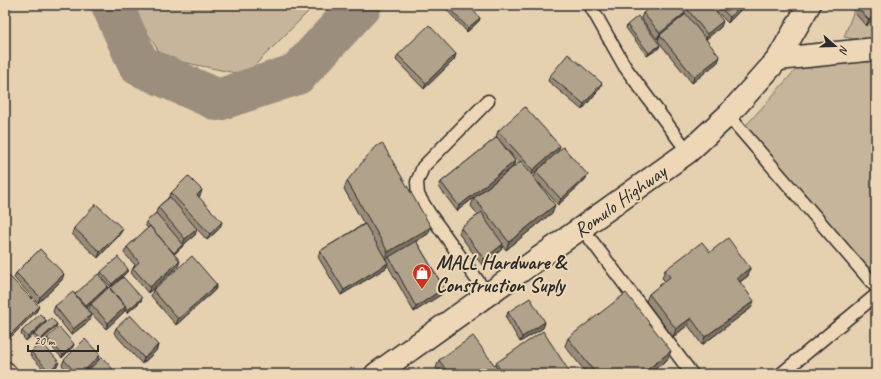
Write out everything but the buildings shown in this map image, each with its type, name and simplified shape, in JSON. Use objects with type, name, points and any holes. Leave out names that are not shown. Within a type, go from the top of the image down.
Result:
[{"type":"main road","name":"Romulo Highway","points":[[376,374],[688,152],[728,115],[778,59],[809,5]]},
{"type":"main road","points":[[778,59],[876,48]]},
{"type":"lane","points":[[590,5],[625,67],[688,152]]},
{"type":"lane","points":[[488,101],[423,167],[417,182],[418,195],[429,213],[488,295]]},
{"type":"lane","points":[[728,115],[876,287]]},
{"type":"lane","points":[[582,228],[692,374]]},
{"type":"lane","points":[[781,374],[876,295]]},
{"type":"shaded area","points":[[130,5],[315,5],[245,75],[163,58]]},
{"type":"shaded area","points":[[856,5],[876,5],[876,43],[844,37]]},
{"type":"shaded area","points":[[876,51],[876,287],[741,131],[808,56]]},
{"type":"waterway","points":[[112,5],[139,65],[218,100],[297,74],[361,5]]},
{"type":"place","name":"MALL Hardware & Construction Suply","points":[[422,290]]}]
